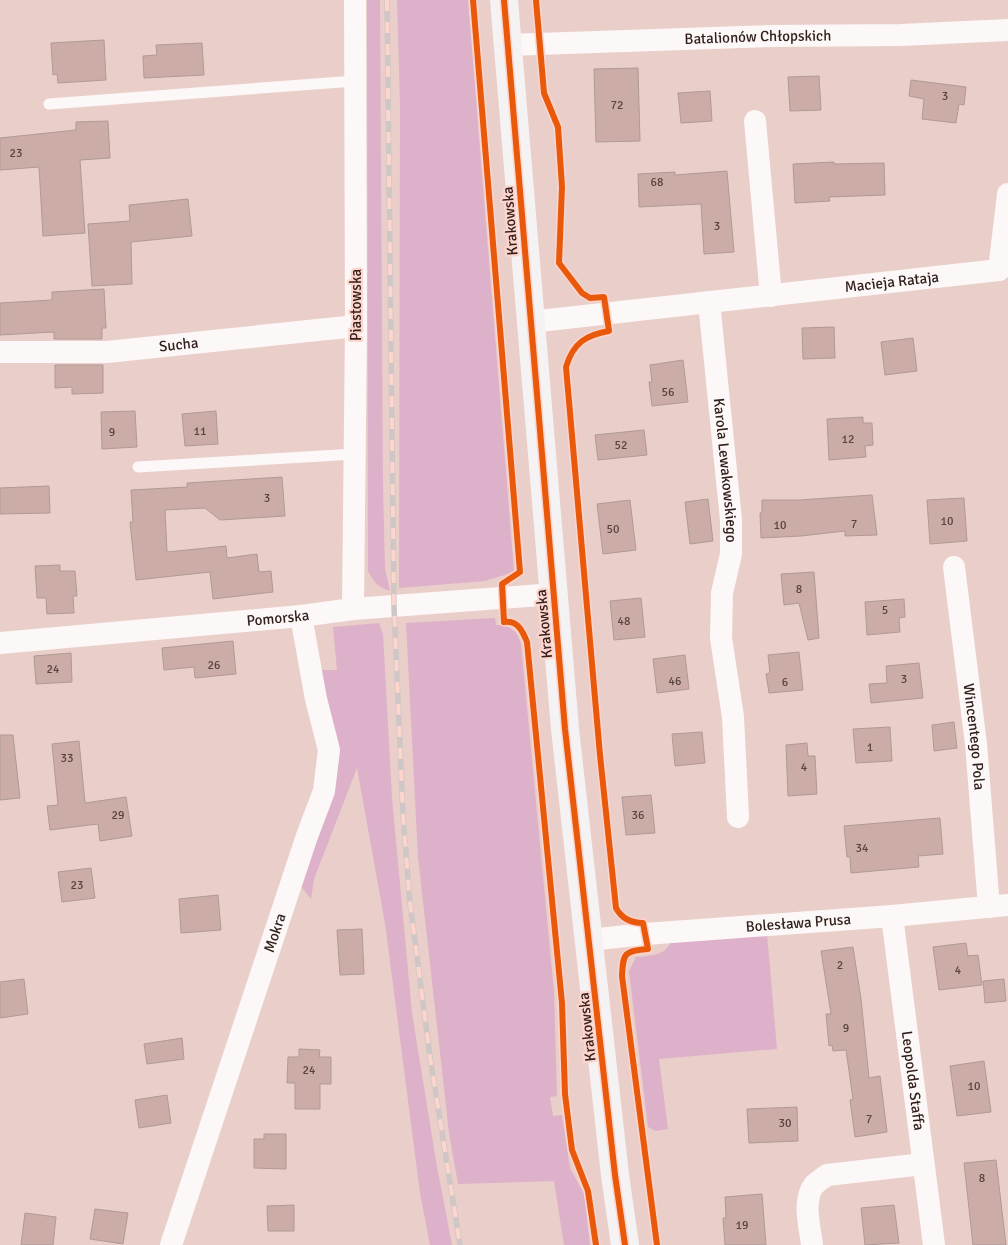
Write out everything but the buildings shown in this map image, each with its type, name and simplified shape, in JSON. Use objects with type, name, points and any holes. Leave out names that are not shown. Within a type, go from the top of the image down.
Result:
[{"type":"main road","name":"Krakowska","points":[[504,0],[565,729],[615,1175],[625,1245]]},
{"type":"street","name":"Piastowska","points":[[353,609],[356,326],[355,0]]},
{"type":"street","name":"Batalionów Chłopskich","points":[[508,45],[771,36],[901,35],[1008,30]]},
{"type":"street","points":[[755,122],[771,296]]},
{"type":"street","points":[[1004,274],[1008,194]]},
{"type":"street","name":"Macieja Rataja","points":[[530,322],[709,302],[1004,274]]},
{"type":"street","name":"Karola Lewakowskiego","points":[[709,302],[731,520],[731,554],[722,593],[721,638],[733,717],[738,817]]},
{"type":"street","name":"Sucha","points":[[0,352],[107,352],[356,326]]},
{"type":"street","name":"Wincentego Pola","points":[[954,567],[998,906]]},
{"type":"street","name":"Pomorska","points":[[0,643],[301,616],[353,609],[554,594]]},
{"type":"street","name":"Mokra","points":[[171,1245],[307,836],[324,791],[329,750],[316,699],[301,616]]},
{"type":"street","name":"Bolesława Prusa","points":[[589,940],[998,906]]},
{"type":"street","name":"Leopolda Staffa","points":[[892,916],[934,1245]]},
{"type":"street","points":[[812,1245],[808,1206],[810,1194],[815,1184],[827,1175],[923,1164]]},
{"type":"lane","points":[[48,104],[355,81]]},
{"type":"lane","points":[[138,467],[355,454]]},
{"type":"shaded area","points":[[367,0],[380,0],[383,485],[385,568],[390,591],[376,584],[368,571]]},
{"type":"shaded area","points":[[397,0],[468,0],[514,572],[485,581],[399,588],[400,104]]},
{"type":"shaded area","points":[[495,618],[496,625],[509,627],[515,632],[521,644],[554,992],[557,1096],[550,1097],[553,1116],[562,1115],[570,1168],[584,1194],[590,1245],[564,1245],[554,1181],[458,1184],[449,1133],[418,857],[406,623]]},
{"type":"shaded area","points":[[379,623],[383,634],[392,798],[412,1013],[437,1167],[452,1245],[430,1245],[420,1193],[385,923],[357,768],[314,879],[311,899],[298,883],[338,766],[316,670],[337,670],[333,627]]},
{"type":"shaded area","points":[[767,933],[777,1049],[659,1059],[668,1129],[656,1131],[648,1127],[629,971],[636,957],[661,952],[669,946],[671,941]]},
{"type":"railway","points":[[387,0],[394,607],[403,815],[410,903],[430,1057],[460,1245]]},
{"type":"cycle path","points":[[473,0],[520,572],[502,584],[504,622],[516,625],[522,631],[527,642],[562,1003],[565,1094],[572,1150],[588,1191],[596,1245]]},
{"type":"cycle path","points":[[504,0],[565,729],[615,1175],[625,1245]]},
{"type":"cycle path","points":[[536,0],[544,93],[558,127],[562,187],[559,263],[582,293],[590,298],[604,297],[609,331],[587,338],[577,346],[572,352],[566,367],[600,755],[616,908],[627,920],[643,923],[648,949],[629,952],[626,955],[623,962],[622,976],[657,1245]]}]
